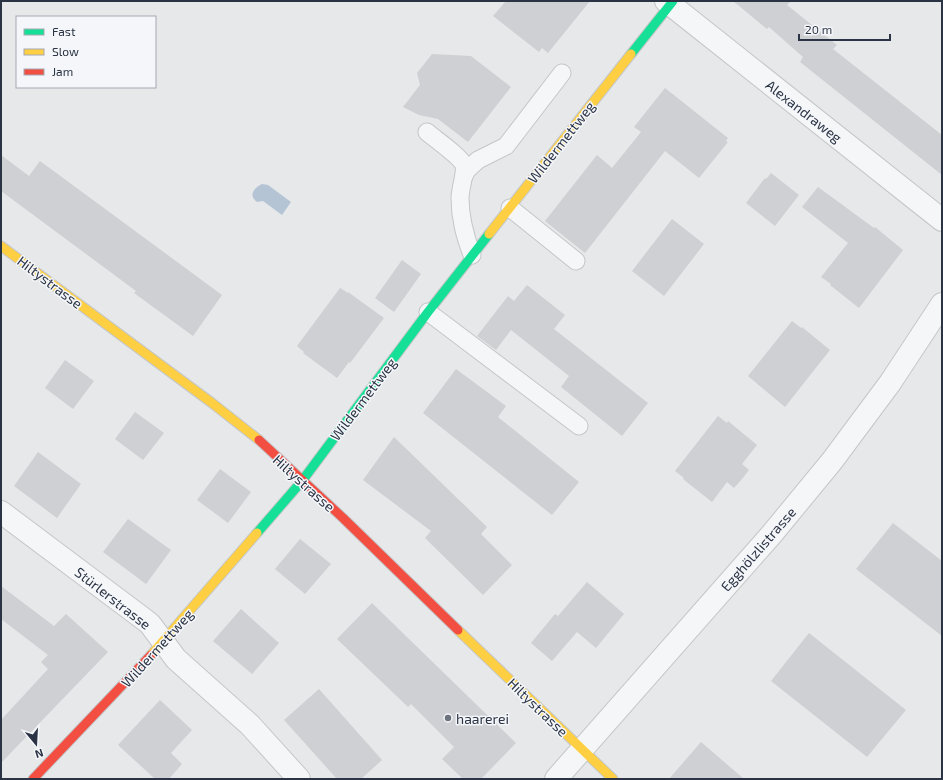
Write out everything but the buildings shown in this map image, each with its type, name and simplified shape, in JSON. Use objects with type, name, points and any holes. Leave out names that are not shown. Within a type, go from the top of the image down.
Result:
[{"type":"street","name":"Wildermettweg","points":[[33,779],[164,642],[302,481],[428,312],[670,2]]},
{"type":"street","name":"Alexandraweg","points":[[670,2],[942,220]]},
{"type":"street","name":"Hiltystrasse","points":[[1,246],[212,403],[255,437],[343,518],[613,779]]},
{"type":"street","name":"Egghölzlistrasse","points":[[556,779],[771,535],[832,461],[890,383],[942,304]]},
{"type":"street","name":"Stürlerstrasse","points":[[1,512],[145,620],[176,659],[250,725],[299,779]]},
{"type":"lane","points":[[464,176],[467,170],[478,160],[506,146],[562,73]]},
{"type":"lane","points":[[427,132],[461,160],[463,164],[464,176],[460,196],[460,214],[464,232],[472,255]]},
{"type":"lane","points":[[510,208],[576,261]]},
{"type":"lane","points":[[428,312],[579,426]]},
{"type":"water","points":[[262,184],[268,185],[291,202],[282,215],[263,201],[257,202],[254,199],[253,192]]},
{"type":"traffic: fast","points":[[631,54],[673,1]]},
{"type":"traffic: fast","points":[[257,533],[302,481],[428,312],[489,234]]},
{"type":"traffic: slow","points":[[489,234],[631,54]]},
{"type":"traffic: slow","points":[[1,246],[212,403],[259,440]]},
{"type":"traffic: slow","points":[[151,655],[257,533]]},
{"type":"traffic: slow","points":[[458,630],[613,779]]},
{"type":"traffic: jam","points":[[259,440],[343,518],[458,630]]},
{"type":"traffic: jam","points":[[33,779],[151,655]]},
{"type":"place","name":"haarerei","points":[[448,718]]}]
